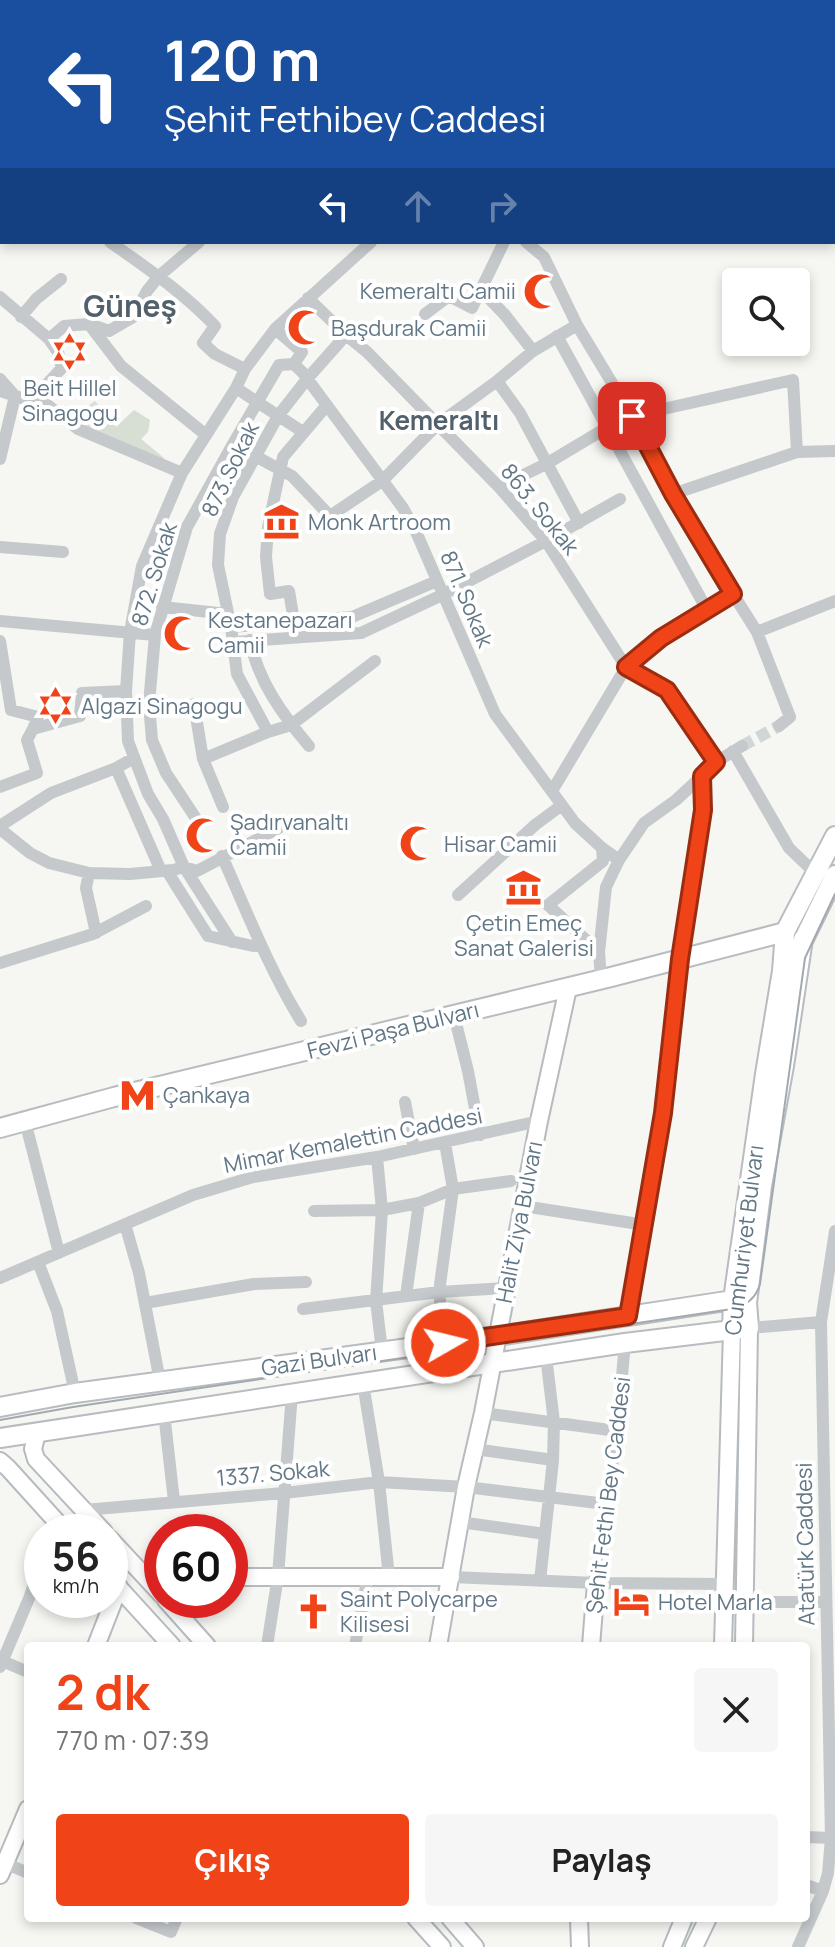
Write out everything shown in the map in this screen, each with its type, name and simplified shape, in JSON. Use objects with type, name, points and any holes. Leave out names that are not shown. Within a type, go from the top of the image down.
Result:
[{"type":"main road","points":[[785,932],[835,836]]},
{"type":"main road","points":[[782,971],[795,935],[835,857]]},
{"type":"main road","name":"Cumhuriyet Bulvarı","points":[[740,1329],[747,1303],[762,1186],[803,939],[835,875]]},
{"type":"main road","name":"Fevzi Paşa Bulvarı","points":[[0,1128],[785,932]]},
{"type":"main road","name":"Cumhuriyet Bulvarı","points":[[740,1329],[733,1300],[782,971],[785,932]]},
{"type":"main road","points":[[733,1300],[749,1280]]},
{"type":"main road","name":"Gazi Bulvarı","points":[[0,1407],[75,1393],[497,1336],[733,1300]]},
{"type":"main road","name":"Gazi Bulvarı","points":[[0,1438],[625,1343],[740,1329]]},
{"type":"street","points":[[113,244],[198,308],[215,326],[203,343],[215,354],[245,369]]},
{"type":"street","points":[[49,339],[64,326],[89,324],[109,331],[133,317],[159,276],[197,244]]},
{"type":"street","points":[[232,942],[184,867],[128,741],[126,691],[130,632],[142,566],[182,473],[245,369],[275,329],[369,244]]},
{"type":"street","points":[[425,314],[449,296],[472,308],[503,244]]},
{"type":"street","points":[[528,244],[544,257],[577,325],[632,416],[673,494],[757,632],[790,717],[779,726]]},
{"type":"street","points":[[21,317],[36,299],[61,279]]},
{"type":"street","points":[[480,289],[533,351]]},
{"type":"street","points":[[0,297],[49,339],[58,352],[62,368],[31,401],[0,391]]},
{"type":"street","name":"863. Sokak","points":[[308,298],[367,352],[499,487],[546,541],[626,667],[667,690],[716,762]]},
{"type":"street","points":[[89,324],[121,366],[206,435]]},
{"type":"street","points":[[233,444],[292,476],[330,516],[382,481],[438,424],[533,351],[577,325]]},
{"type":"street","name":"871. Sokak","points":[[275,329],[302,352],[294,364],[403,508],[495,714],[575,823],[619,860]]},
{"type":"street","name":"873.Sokak","points":[[268,732],[237,674],[234,642],[218,565],[220,534],[233,497],[278,416],[346,335]]},
{"type":"street","points":[[557,336],[707,610]]},
{"type":"street","name":"872. Sokak","points":[[197,820],[166,773],[152,740],[149,704],[155,635],[187,527],[279,365],[294,364]]},
{"type":"street","points":[[0,379],[15,396]]},
{"type":"street","points":[[499,487],[632,416],[793,380],[797,452]]},
{"type":"street","points":[[497,381],[520,413],[579,523]]},
{"type":"street","points":[[236,388],[303,432]]},
{"type":"street","points":[[0,459],[4,430],[15,396]]},
{"type":"street","points":[[36,396],[78,429],[182,473]]},
{"type":"street","points":[[294,621],[289,591],[270,594],[266,557],[268,527],[283,457],[327,405]]},
{"type":"street","points":[[673,494],[797,452],[835,451]]},
{"type":"street","points":[[234,642],[361,633],[442,595],[620,499]]},
{"type":"street","points":[[0,547],[63,552]]},
{"type":"street","points":[[162,607],[228,614],[231,627],[352,617],[437,581]]},
{"type":"street","points":[[552,791],[626,667],[661,638],[733,594]]},
{"type":"street","points":[[757,632],[835,601]]},
{"type":"street","points":[[0,621],[155,635]]},
{"type":"street","points":[[250,640],[254,661],[276,703],[309,746]]},
{"type":"street","points":[[0,641],[11,710],[38,717],[27,740],[37,773],[0,787]]},
{"type":"street","points":[[203,759],[291,725],[375,661]]},
{"type":"street","points":[[33,729],[80,716],[82,693],[126,691]]},
{"type":"street","points":[[194,704],[203,759],[223,807]]},
{"type":"street","points":[[601,979],[599,952],[606,887],[619,860],[644,823],[676,800],[716,762],[737,749],[789,848],[815,873]]},
{"type":"street","points":[[134,758],[51,793],[0,827],[30,853],[49,863],[89,873],[130,874],[184,867],[197,871],[292,821]]},
{"type":"street","points":[[116,768],[164,871],[208,936],[261,945]]},
{"type":"street","points":[[628,1316],[663,1113],[680,959],[703,810],[702,776]]},
{"type":"street","points":[[676,800],[688,799],[703,810]]},
{"type":"street","points":[[458,895],[535,825],[562,805]]},
{"type":"street","points":[[599,952],[548,905],[603,861],[602,848]]},
{"type":"street","points":[[222,856],[261,945],[301,1021]]},
{"type":"street","points":[[89,873],[86,888],[96,933]]},
{"type":"street","points":[[0,963],[96,933],[146,906]]},
{"type":"street","name":"Halit Ziya Bulvarı","points":[[439,1642],[466,1487],[568,988]]},
{"type":"street","points":[[454,1015],[480,1135]]},
{"type":"street","points":[[405,1102],[414,1149]]},
{"type":"street","points":[[25,1121],[59,1253]]},
{"type":"street","name":"Mimar Kemalettin Caddesi","points":[[0,1278],[193,1195],[253,1177],[377,1157],[539,1121]]},
{"type":"street","points":[[445,1143],[453,1189],[439,1292],[445,1343]]},
{"type":"street","points":[[377,1157],[382,1210],[376,1301],[382,1351]]},
{"type":"street","points":[[314,1211],[382,1210],[419,1203],[453,1189],[511,1181]]},
{"type":"street","points":[[406,1296],[419,1203]]},
{"type":"street","points":[[523,1206],[645,1225]]},
{"type":"street","points":[[125,1224],[139,1273],[160,1381]]},
{"type":"street","name":"Atatürk Caddesi","points":[[810,1920],[828,1873],[831,1838],[821,1322],[835,1231]]},
{"type":"street","points":[[38,1262],[57,1311],[75,1393]]},
{"type":"street","points":[[145,1303],[254,1284],[306,1282]]},
{"type":"street","points":[[303,1309],[439,1292],[506,1288]]},
{"type":"street","name":"Gazi Bulvarı","points":[[740,1329],[821,1322]]},
{"type":"street","name":"Cumhuriyet Bulvarı","points":[[723,1642],[740,1329]]},
{"type":"street","name":"Cumhuriyet Bulvarı","points":[[740,1329],[744,1642]]},
{"type":"street","name":"Şehit Fethi Bey Caddesi","points":[[591,1642],[625,1343]]},
{"type":"street","points":[[540,1581],[553,1460],[554,1422],[546,1356]]},
{"type":"street","points":[[363,1383],[379,1482],[389,1577]]},
{"type":"street","points":[[268,1642],[278,1576],[292,1393]]},
{"type":"street","points":[[164,1413],[174,1501]]},
{"type":"street","points":[[483,1413],[617,1431]]},
{"type":"street","points":[[37,1433],[33,1449],[36,1459],[88,1514]]},
{"type":"street","points":[[475,1449],[553,1460]]},
{"type":"street","points":[[0,1461],[46,1514]]},
{"type":"street","name":"1337. Sokak","points":[[84,1510],[379,1482],[466,1487],[606,1504]]},
{"type":"street","points":[[460,1522],[545,1534]]},
{"type":"street","points":[[128,1556],[144,1572]]},
{"type":"street","points":[[356,1642],[368,1576]]},
{"type":"street","points":[[248,1577],[451,1577],[726,1584]]},
{"type":"street","points":[[128,1598],[168,1642]]},
{"type":"street","points":[[746,1602],[826,1602]]},
{"type":"street","points":[[24,1610],[1,1663],[24,1671]]},
{"type":"street","points":[[97,1642],[104,1618]]},
{"type":"street","points":[[182,1618],[203,1642]]},
{"type":"street","points":[[24,1818],[2,1866],[24,1872]]},
{"type":"street","points":[[810,1837],[831,1838]]},
{"type":"street","points":[[810,1886],[823,1891]]},
{"type":"street","points":[[146,1922],[171,1932],[175,1922]]},
{"type":"street","points":[[420,1922],[442,1947]]},
{"type":"street","points":[[453,1922],[475,1947]]},
{"type":"street","points":[[579,1922],[580,1947]]},
{"type":"street","points":[[672,1947],[682,1922]]},
{"type":"street","points":[[694,1947],[706,1922]]},
{"type":"street","name":"Atatürk Caddesi","points":[[798,1947],[809,1922]]},
{"type":"shaded area","points":[[95,401],[116,427],[134,410],[150,420],[148,432],[141,439],[164,458],[161,464],[83,431],[74,416]]},
{"type":"tunnel","points":[[742,746],[779,726]]},
{"type":"tram line","points":[[0,1420],[732,1309],[746,1303],[760,1284],[805,958],[835,894]]},
{"type":"place","name":"Kemeraltı Camii","points":[[542,291]]},
{"type":"place","name":"Başdurak Camii","points":[[305,328]]},
{"type":"place","name":"Beit Hillel Sinagogu","points":[[70,352]]},
{"type":"place","name":"Monk Artroom","points":[[282,522]]},
{"type":"place","name":"Kestanepazarı Camii","points":[[182,633]]},
{"type":"place","name":"Algazi Sinagogu","points":[[55,706]]},
{"type":"place","name":"Şadırvanaltı Camii","points":[[204,835]]},
{"type":"place","name":"Hisar Camii","points":[[418,844]]},
{"type":"place","name":"Çetin Emeç Sanat Galerisi","points":[[524,887]]},
{"type":"place","name":"Çankaya","points":[[137,1095]]},
{"type":"place","name":"Hotel Marla","points":[[632,1602]]},
{"type":"place","name":"Saint Polycarpe Kilisesi","points":[[314,1612]]},
{"type":"district","name":"Güneş","points":[[130,307]]},
{"type":"district","name":"Kemeraltı","points":[[439,421]]},
{"type":"route","points":[[445,1343],[628,1316],[663,1113],[680,959],[703,810],[702,776],[716,762],[667,690],[626,667],[661,638],[733,594],[673,494],[632,416]]}]
